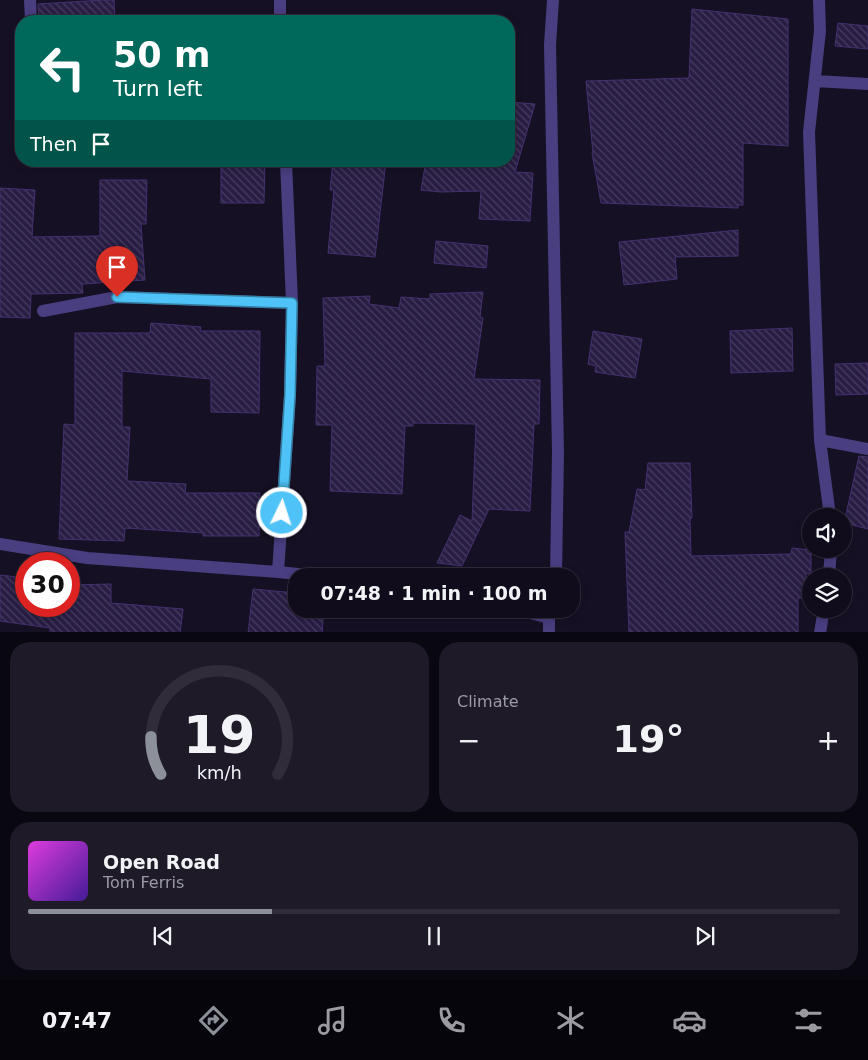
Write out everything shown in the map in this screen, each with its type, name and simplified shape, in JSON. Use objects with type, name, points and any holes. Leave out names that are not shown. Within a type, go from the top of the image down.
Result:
[{"type":"street","points":[[30,0],[31,15]]},
{"type":"street","points":[[280,0],[280,15]]},
{"type":"street","points":[[553,0],[550,45],[558,452],[556,568]]},
{"type":"street","points":[[819,0],[820,31],[809,132],[820,440],[829,508]]},
{"type":"street","points":[[815,81],[868,84]]},
{"type":"street","points":[[278,572],[290,395],[292,303],[286,167]]},
{"type":"street","points":[[43,310],[117,297],[292,303]]},
{"type":"street","points":[[820,440],[868,449]]},
{"type":"street","points":[[0,544],[87,558],[288,573]]},
{"type":"street","points":[[549,632],[550,618]]},
{"type":"street","points":[[820,632],[822,618]]},
{"type":"building","points":[[114,0],[115,15],[39,15],[38,4]]},
{"type":"building","points":[[692,9],[788,19],[788,146],[743,143],[743,205],[738,205],[738,208],[601,203],[592,153],[586,81],[689,78]]},
{"type":"building","points":[[838,23],[868,26],[868,49],[835,46]]},
{"type":"building","points":[[515,102],[535,104],[515,172],[533,173],[530,221],[479,219],[481,191],[440,192],[421,190],[425,167],[515,167]]},
{"type":"building","points":[[221,167],[265,167],[264,203],[221,203]]},
{"type":"building","points":[[332,167],[385,167],[375,257],[328,253],[334,190],[330,190]]},
{"type":"building","points":[[100,180],[147,180],[146,224],[141,224],[145,280],[82,284],[83,293],[31,294],[30,318],[0,317],[0,188],[35,190],[32,237],[100,236]]},
{"type":"building","points":[[738,230],[738,256],[675,257],[677,279],[624,285],[619,242]]},
{"type":"building","points":[[436,241],[488,246],[486,268],[434,263]]},
{"type":"building","points":[[483,292],[480,317],[483,318],[474,379],[540,380],[539,424],[534,424],[530,511],[489,509],[462,566],[437,563],[460,515],[472,521],[476,424],[413,423],[413,426],[405,426],[402,494],[330,491],[332,425],[316,425],[317,366],[325,366],[323,298],[370,296],[369,304],[399,308],[401,297],[430,299],[430,294]]},
{"type":"building","points":[[151,323],[201,327],[200,331],[260,331],[259,413],[211,412],[211,379],[122,371],[122,427],[130,427],[127,481],[186,484],[185,493],[260,493],[259,536],[203,536],[203,533],[125,528],[124,541],[59,539],[64,424],[75,425],[75,333],[150,333]]},
{"type":"building","points":[[792,328],[793,371],[731,373],[730,331]]},
{"type":"building","points":[[593,331],[642,339],[635,378],[595,372],[596,366],[588,364]]},
{"type":"building","points":[[868,363],[868,394],[836,395],[835,364]]},
{"type":"building","points":[[859,456],[868,457],[868,529],[852,525],[852,508],[847,508]]},
{"type":"building","points":[[648,463],[690,463],[691,556],[791,554],[792,548],[802,549],[802,558],[811,558],[811,568],[802,568],[802,598],[798,598],[798,632],[629,632],[625,532],[629,532],[637,489],[645,490]]},
{"type":"building","points":[[0,575],[15,577],[15,617],[80,617],[80,585],[111,584],[111,603],[183,609],[180,632],[50,632],[50,628],[0,621]]},
{"type":"building","points":[[253,589],[288,592],[288,618],[323,618],[322,632],[248,632]]},
{"type":"route","points":[[117,297],[292,303],[290,395],[282,513]]}]
